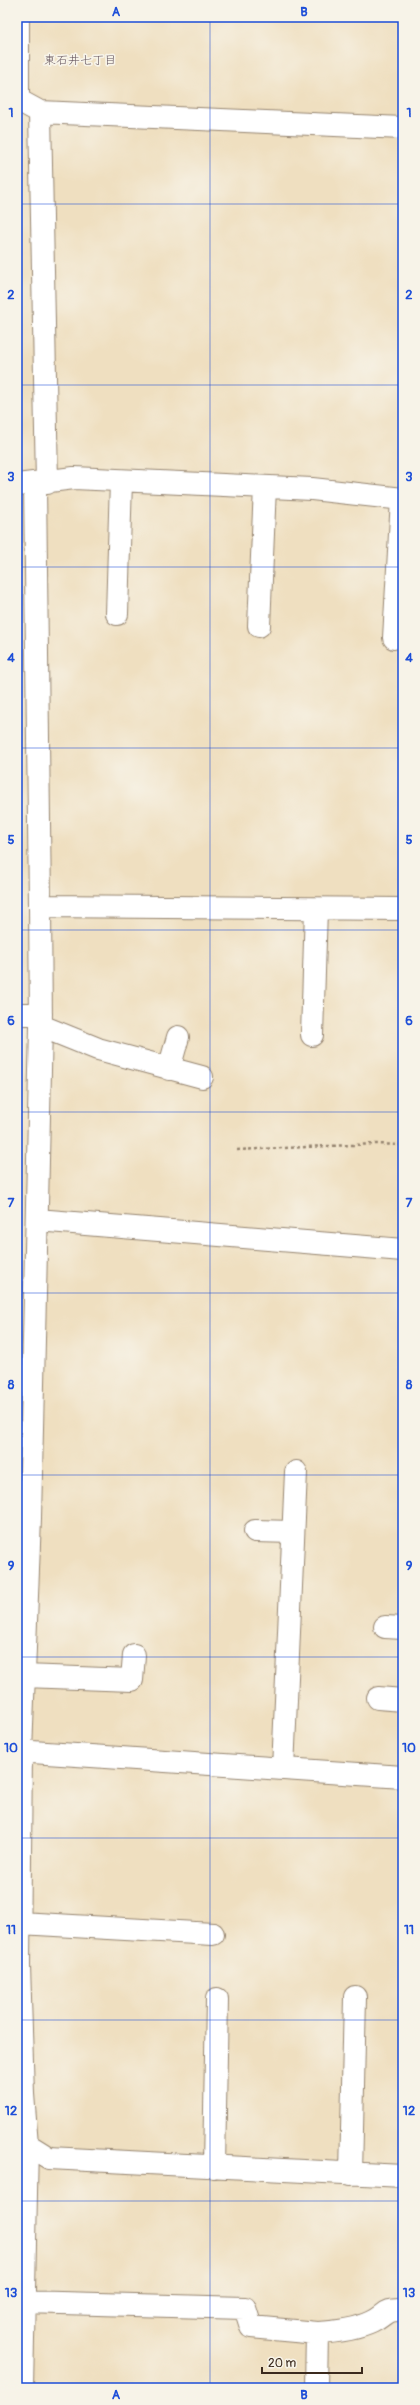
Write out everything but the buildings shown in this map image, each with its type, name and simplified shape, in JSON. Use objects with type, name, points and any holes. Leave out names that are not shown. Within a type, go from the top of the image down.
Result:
[{"type":"street","points":[[18,17],[18,100],[40,112],[403,128]]},
{"type":"street","points":[[22,2388],[23,2094],[18,1965],[20,1923],[19,1751],[24,1676],[22,1579],[25,1396],[37,1220],[41,1020],[33,484],[40,112]]},
{"type":"street","points":[[33,484],[74,478],[312,489],[403,499],[394,638]]},
{"type":"street","points":[[116,614],[121,481]]},
{"type":"street","points":[[259,626],[265,487]]},
{"type":"street","points":[[40,906],[403,910]]},
{"type":"street","points":[[312,1035],[316,909]]},
{"type":"street","points":[[17,1014],[41,1020],[98,1049],[202,1077]]},
{"type":"street","points":[[169,1068],[178,1037]]},
{"type":"street","points":[[37,1220],[403,1250]]},
{"type":"street","points":[[282,1769],[296,1472]]},
{"type":"street","points":[[255,1531],[293,1532]]},
{"type":"street","points":[[24,1676],[132,1680],[134,1655]]},
{"type":"street","points":[[378,1698],[403,1700]]},
{"type":"street","points":[[19,1751],[403,1777]]},
{"type":"street","points":[[20,1923],[213,1934]]},
{"type":"street","points":[[352,2174],[355,1997]]},
{"type":"street","points":[[214,2167],[217,1999]]},
{"type":"street","points":[[22,2141],[49,2158],[403,2176]]},
{"type":"street","points":[[22,2312],[245,2308],[252,2327],[317,2333],[341,2332],[373,2322],[390,2309],[403,2310]]},
{"type":"street","points":[[316,2388],[317,2333]]},
{"type":"path","points":[[237,1150],[375,1144],[403,1145]]},
{"type":"district","name":"東石井七丁目","points":[[80,60]]}]
